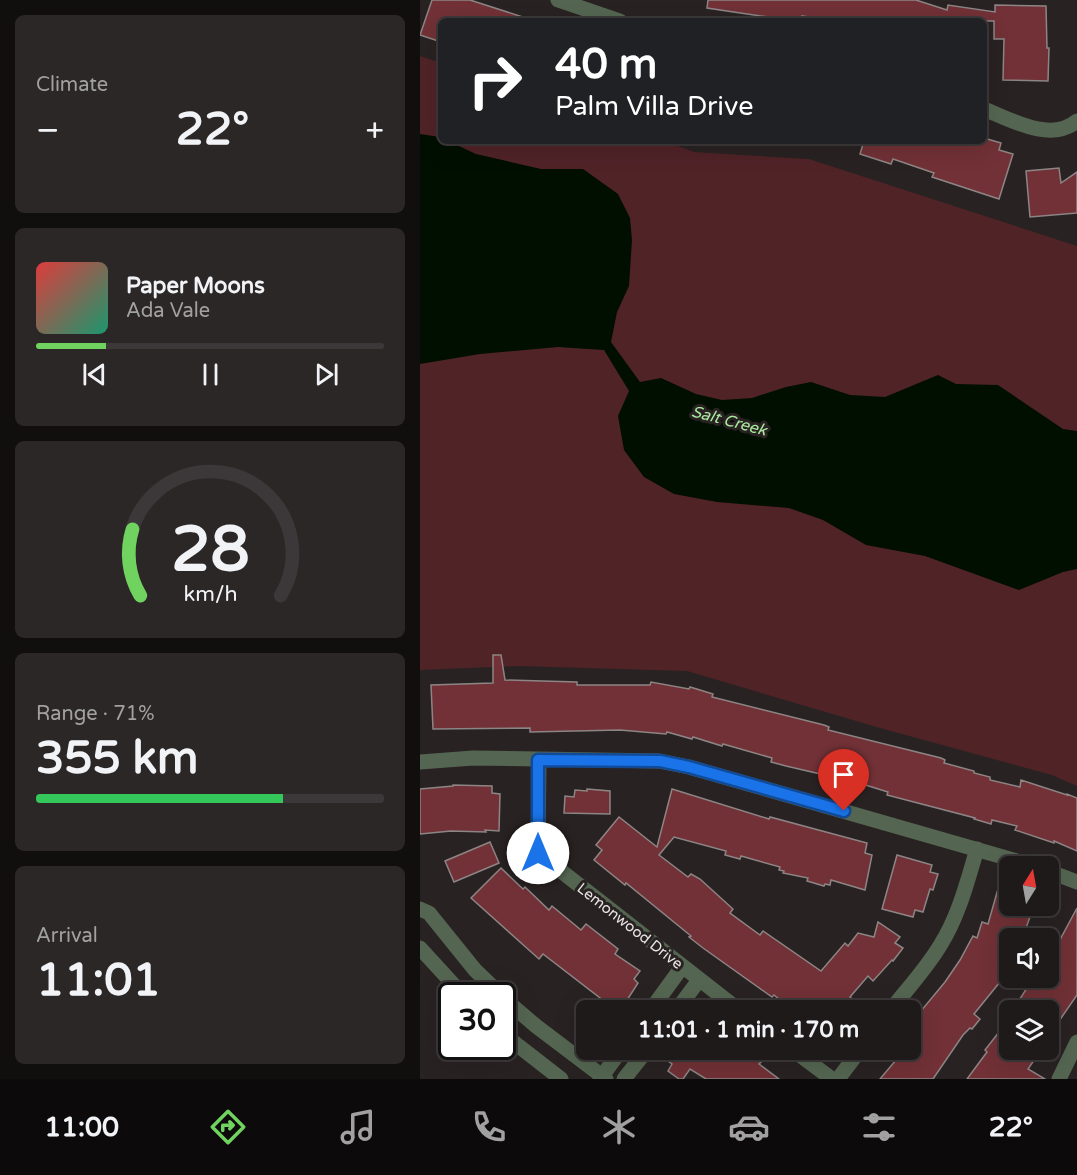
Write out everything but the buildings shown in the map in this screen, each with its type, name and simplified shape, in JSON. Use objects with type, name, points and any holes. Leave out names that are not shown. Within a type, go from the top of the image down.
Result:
[{"type":"street","points":[[558,0],[611,18]]},
{"type":"street","points":[[987,110],[1031,127],[1054,131],[1071,126],[1077,121]]},
{"type":"street","points":[[420,762],[473,758],[660,761],[689,767],[1001,856]]},
{"type":"street","name":"Lemonwood Drive","points":[[538,760],[538,853],[726,1000]]},
{"type":"street","points":[[899,1000],[941,946],[960,907],[977,849]]},
{"type":"street","points":[[1059,875],[1077,882]]},
{"type":"street","points":[[420,909],[429,913],[488,982]]},
{"type":"street","points":[[420,948],[451,982]]},
{"type":"street","points":[[658,1000],[682,967]]},
{"type":"street","points":[[684,1000],[699,980]]},
{"type":"street","points":[[516,1008],[602,1078],[614,1060]]},
{"type":"street","points":[[1059,1079],[1077,1042]]},
{"type":"street","points":[[516,1044],[561,1079]]},
{"type":"street","points":[[624,1079],[639,1060]]},
{"type":"street","points":[[806,1060],[832,1079]]},
{"type":"street","points":[[838,1079],[852,1060]]},
{"type":"shaded area","points":[[420,56],[438,62],[438,144],[672,144],[694,152],[809,159],[1077,246],[1077,786],[1052,775],[880,728],[687,671],[518,666],[420,670]]},
{"type":"water","name":"Salt Creek","points":[[420,134],[438,137],[438,144],[454,144],[476,154],[541,169],[583,169],[618,194],[630,218],[632,240],[629,286],[617,312],[611,342],[640,382],[661,378],[696,394],[722,400],[752,398],[811,382],[850,395],[885,397],[938,375],[956,384],[998,385],[1063,429],[1077,431],[1077,569],[1063,572],[1019,590],[925,556],[866,545],[823,520],[789,508],[717,502],[674,494],[644,477],[624,450],[618,416],[629,391],[604,350],[558,347],[480,354],[420,364]]},
{"type":"route","points":[[538,853],[538,760],[660,761],[689,767],[844,811]]}]
